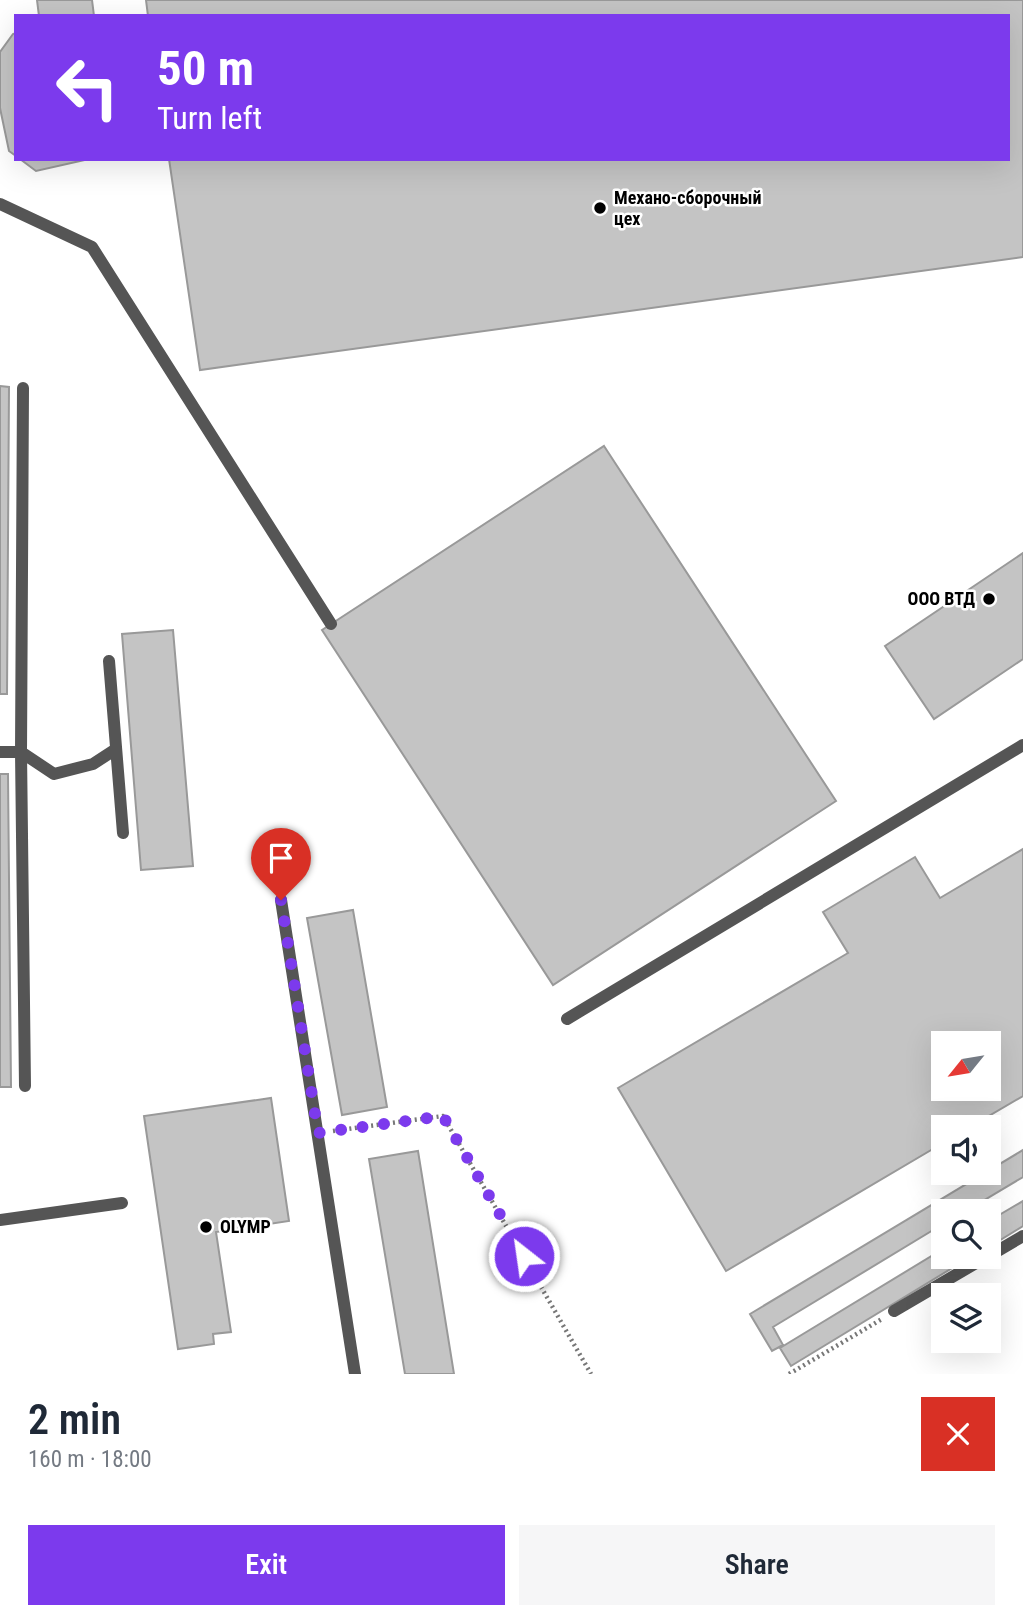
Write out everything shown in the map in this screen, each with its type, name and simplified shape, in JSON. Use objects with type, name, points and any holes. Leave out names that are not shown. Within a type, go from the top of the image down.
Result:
[{"type":"lane","points":[[0,204],[92,247],[331,624]]},
{"type":"lane","points":[[23,388],[21,752],[26,1086]]},
{"type":"lane","points":[[109,661],[123,833]]},
{"type":"lane","points":[[567,1019],[1023,746]]},
{"type":"lane","points":[[0,752],[21,752],[54,774],[93,764],[116,749]]},
{"type":"lane","points":[[281,900],[355,1374]]},
{"type":"lane","points":[[0,1220],[122,1203]]},
{"type":"lane","points":[[1001,1249],[1023,1236]]},
{"type":"lane","points":[[894,1311],[966,1269]]},
{"type":"path","points":[[318,1133],[443,1116],[591,1374]]},
{"type":"path","points":[[789,1374],[894,1311]]},
{"type":"building","points":[[37,0],[92,0],[94,14],[39,14]]},
{"type":"building","name":"Механо-сборочный цех","points":[[146,0],[1023,0],[1023,257],[200,370],[169,161],[1010,161],[1010,14],[148,14]]},
{"type":"building","points":[[13,34],[14,155],[9,151],[0,108],[0,52]]},
{"type":"building","points":[[23,161],[80,161],[36,171]]},
{"type":"building","points":[[0,386],[9,387],[7,694],[0,694]]},
{"type":"building","points":[[604,446],[836,801],[553,985],[322,630]]},
{"type":"building","name":"ООО ВТД","points":[[1023,553],[1023,659],[934,719],[885,646]]},
{"type":"building","points":[[173,630],[193,866],[141,870],[122,634]]},
{"type":"building","points":[[0,774],[8,774],[11,1087],[0,1087]]},
{"type":"building","points":[[1023,849],[1023,1096],[991,1115],[931,1115],[931,1150],[726,1271],[618,1088],[848,953],[823,912],[915,857],[940,898]]},
{"type":"building","points":[[353,910],[387,1107],[342,1115],[307,918]]},
{"type":"building","name":"OLYMP","points":[[271,1098],[289,1221],[216,1232],[231,1332],[213,1334],[214,1344],[178,1349],[144,1116]]},
{"type":"building","points":[[1023,1150],[1023,1177],[986,1199],[941,1199],[965,1185],[1001,1185],[1001,1163]]},
{"type":"building","points":[[418,1151],[454,1374],[405,1374],[369,1159]]},
{"type":"building","points":[[1023,1201],[1023,1226],[1001,1240],[1001,1214]]},
{"type":"building","points":[[931,1205],[931,1231],[773,1327],[783,1345],[772,1351],[750,1314]]},
{"type":"building","points":[[931,1256],[931,1269],[951,1269],[791,1366],[780,1348]]},
{"type":"place","name":"Механо-сборочный цех","points":[[600,208]]},
{"type":"place","name":"ООО ВТД","points":[[989,599]]},
{"type":"place","name":"OLYMP","points":[[206,1227]]},
{"type":"route","points":[[281,900],[318,1133],[443,1116],[524,1256]]}]
